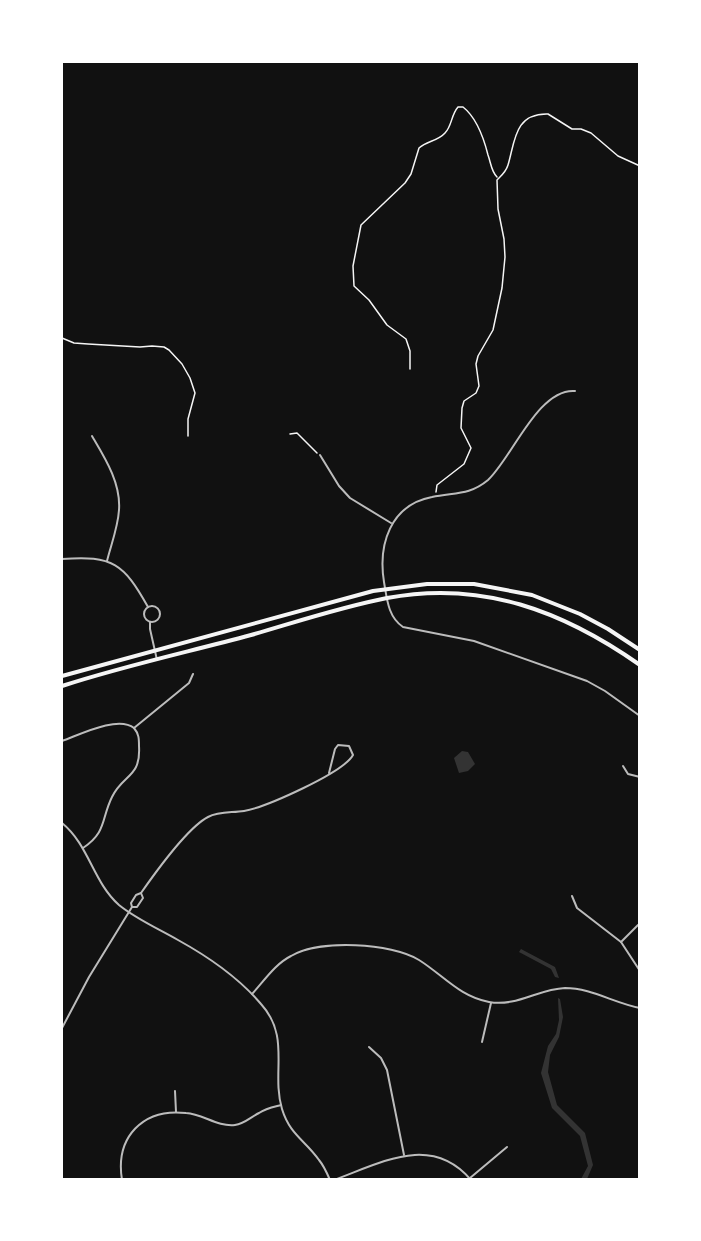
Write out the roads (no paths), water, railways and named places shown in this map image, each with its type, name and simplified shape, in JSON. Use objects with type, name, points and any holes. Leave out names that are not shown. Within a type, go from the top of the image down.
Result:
[{"type":"main road","points":[[62,676],[385,588],[449,583],[494,587],[551,601],[608,628],[639,650]]},
{"type":"main road","points":[[62,686],[387,598],[443,593],[472,594],[511,601],[548,613],[602,639],[639,665]]},
{"type":"street","points":[[575,391],[555,396],[543,407],[495,472],[483,483],[462,494],[436,496],[412,503],[391,524],[382,556],[385,588],[392,616],[404,627],[474,641],[587,681],[639,716]]},
{"type":"street","points":[[92,436],[113,473],[119,502],[119,512],[107,561]]},
{"type":"street","points":[[320,455],[339,486],[350,498],[391,524]]},
{"type":"street","points":[[62,559],[107,561],[123,570],[132,579],[148,607]]},
{"type":"street","points":[[148,607],[155,607],[159,613],[157,620],[150,622]]},
{"type":"street","points":[[148,607],[144,615],[150,622],[158,660]]},
{"type":"street","points":[[134,728],[189,683],[193,674]]},
{"type":"street","points":[[62,741],[111,724],[124,723],[134,728],[139,736],[140,760],[137,767],[113,794],[99,834],[83,848]]},
{"type":"street","points":[[62,1028],[89,977],[132,907],[131,903],[136,895],[141,893],[155,871],[199,823],[216,814],[254,808],[308,787],[351,759],[353,755],[349,746],[344,744],[335,748],[329,773]]},
{"type":"street","points":[[623,766],[628,774],[639,777]]},
{"type":"street","points":[[62,823],[83,848],[101,883],[118,904],[199,953],[252,994],[268,1013],[278,1036],[281,1105],[291,1129],[318,1158],[332,1179],[404,1155],[424,1154],[441,1158],[458,1166],[470,1179],[507,1147]]},
{"type":"street","points":[[132,907],[137,907],[143,898],[141,893]]},
{"type":"street","points":[[572,896],[577,908],[621,942],[639,972]]},
{"type":"street","points":[[621,942],[638,925]]},
{"type":"street","points":[[252,994],[275,968],[290,956],[313,946],[335,945],[401,951],[423,962],[464,994],[491,1003],[514,1002],[550,990],[573,988],[639,1008]]},
{"type":"street","points":[[482,1042],[491,1003]]},
{"type":"street","points":[[369,1047],[381,1058],[387,1070],[404,1155]]},
{"type":"street","points":[[175,1091],[176,1112]]},
{"type":"street","points":[[122,1179],[120,1158],[123,1148],[130,1133],[148,1118],[176,1112],[195,1114],[219,1124],[232,1125],[281,1105]]}]
